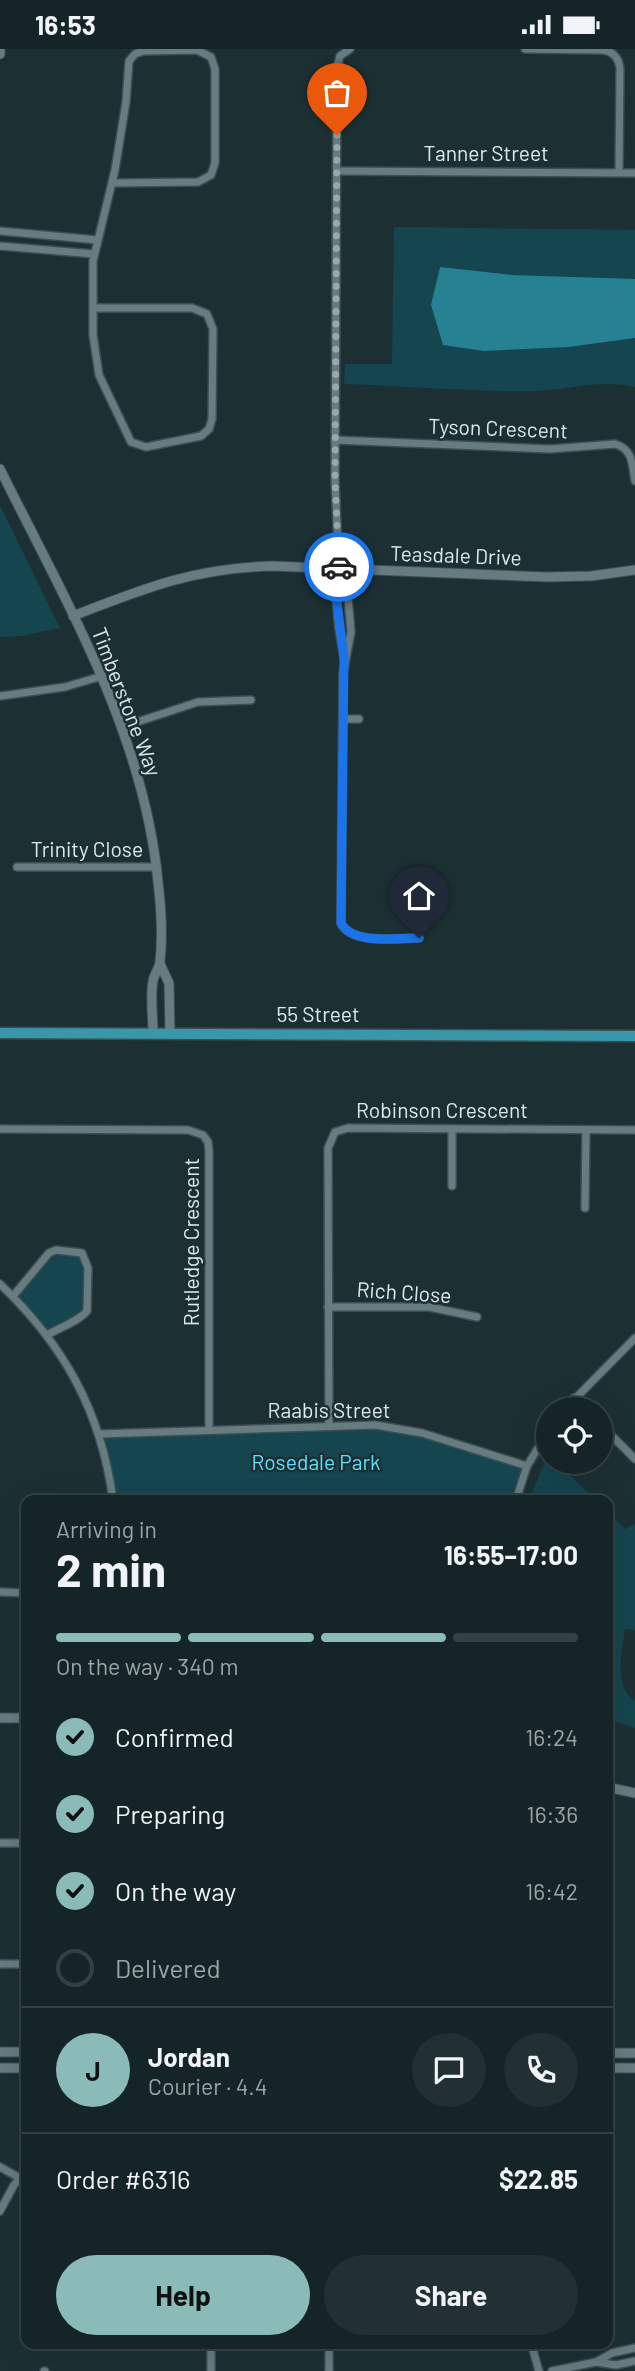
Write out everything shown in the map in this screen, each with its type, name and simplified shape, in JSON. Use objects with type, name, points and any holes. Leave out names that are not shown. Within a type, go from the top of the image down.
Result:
[{"type":"main road","name":"55 Street","points":[[0,1033],[635,1036]]},
{"type":"street","points":[[0,49],[0,54]]},
{"type":"street","points":[[350,49],[340,56],[337,67],[335,440],[339,568],[335,586],[344,658],[341,923],[346,932],[361,938],[419,938]]},
{"type":"street","points":[[525,49],[602,50],[613,53],[620,69],[619,172]]},
{"type":"street","points":[[93,308],[192,308],[207,314],[213,329],[212,419],[207,432],[201,436],[146,447],[131,443],[99,375],[93,346],[93,308],[94,254],[124,116],[131,57],[148,50],[197,50],[208,54],[215,69],[215,163],[211,175],[198,182],[111,183]]},
{"type":"street","name":"Tanner Street","points":[[337,170],[635,173]]},
{"type":"street","points":[[0,231],[97,240]]},
{"type":"street","points":[[0,246],[94,254]]},
{"type":"street","name":"Tyson Crescent","points":[[335,440],[563,449],[615,444],[624,447],[630,454],[635,481]]},
{"type":"street","name":"Timberstone Way","points":[[0,469],[102,676],[122,727],[144,797],[156,867],[160,922],[160,964],[153,981],[153,1034]]},
{"type":"street","name":"Teasdale Drive","points":[[73,616],[141,589],[192,574],[260,566],[547,577],[591,576],[635,569]]},
{"type":"street","points":[[339,568],[347,586],[351,632],[344,658]]},
{"type":"street","points":[[0,696],[65,687],[102,676]]},
{"type":"street","points":[[122,727],[198,702],[251,700]]},
{"type":"street","points":[[343,719],[359,719]]},
{"type":"street","name":"Trinity Close","points":[[17,867],[156,867]]},
{"type":"street","name":"Timberstone Way","points":[[160,964],[169,983],[170,1034]]},
{"type":"street","name":"Robinson Crescent","points":[[329,1426],[328,1148],[332,1136],[339,1130],[348,1128],[635,1130]]},
{"type":"street","name":"Rutledge Crescent","points":[[0,1129],[188,1130],[199,1132],[206,1138],[210,1191],[209,1430]]},
{"type":"street","points":[[452,1129],[452,1186]]},
{"type":"street","points":[[585,1208],[586,1130]]},
{"type":"street","points":[[13,1296],[49,1253],[56,1250],[82,1253],[88,1268],[87,1311],[79,1319],[64,1324],[47,1335]]},
{"type":"street","points":[[0,1283],[47,1335],[74,1376],[99,1434],[112,1495]]},
{"type":"street","name":"Rich Close","points":[[328,1307],[429,1307],[477,1317]]},
{"type":"street","points":[[575,1397],[635,1338]]},
{"type":"street","name":"Raabis Street","points":[[99,1434],[374,1425],[407,1430],[527,1466]]},
{"type":"street","points":[[613,1437],[635,1459]]},
{"type":"street","points":[[518,1495],[527,1466],[536,1451]]},
{"type":"street","points":[[0,1593],[21,1593]]},
{"type":"street","points":[[0,1718],[21,1718]]},
{"type":"street","points":[[613,1788],[635,1793]]},
{"type":"street","points":[[0,1843],[21,1843]]},
{"type":"street","points":[[0,1964],[21,1964]]},
{"type":"street","points":[[0,2052],[21,2052]]},
{"type":"street","points":[[613,2053],[635,2053]]},
{"type":"street","points":[[0,2068],[21,2068]]},
{"type":"street","points":[[613,2068],[635,2068]]},
{"type":"street","points":[[0,2167],[21,2174]]},
{"type":"street","points":[[0,2211],[21,2178]]},
{"type":"street","points":[[552,2371],[596,2362],[612,2353],[635,2348]]},
{"type":"street","points":[[211,2349],[211,2371]]},
{"type":"street","points":[[329,2349],[329,2371]]},
{"type":"street","points":[[532,2349],[540,2371]]},
{"type":"street","points":[[596,2362],[616,2365],[635,2361]]},
{"type":"green space","points":[[394,227],[635,230],[635,387],[597,384],[510,391],[344,384],[345,364],[392,364]]},
{"type":"green space","points":[[0,505],[60,628],[21,636],[0,637]]},
{"type":"green space","points":[[49,1253],[84,1256],[88,1308],[47,1335],[13,1296]]},
{"type":"green space","name":"Rosedale Park","points":[[352,1425],[407,1430],[527,1466],[518,1495],[112,1495],[99,1434]]},
{"type":"green space","points":[[540,1474],[569,1474],[591,1495],[531,1495]]},
{"type":"green space","points":[[613,1517],[625,1529],[635,1524],[635,1630],[625,1629],[621,1678],[628,1695],[635,1701],[635,1728],[613,1721]]},
{"type":"shaded area","points":[[440,267],[512,275],[635,279],[635,338],[568,347],[484,351],[443,345],[431,305]]},
{"type":"way so far","points":[[337,135],[335,480],[339,567]]},
{"type":"route","points":[[339,567],[335,586],[344,658],[341,923],[346,932],[361,938],[419,938]]}]
